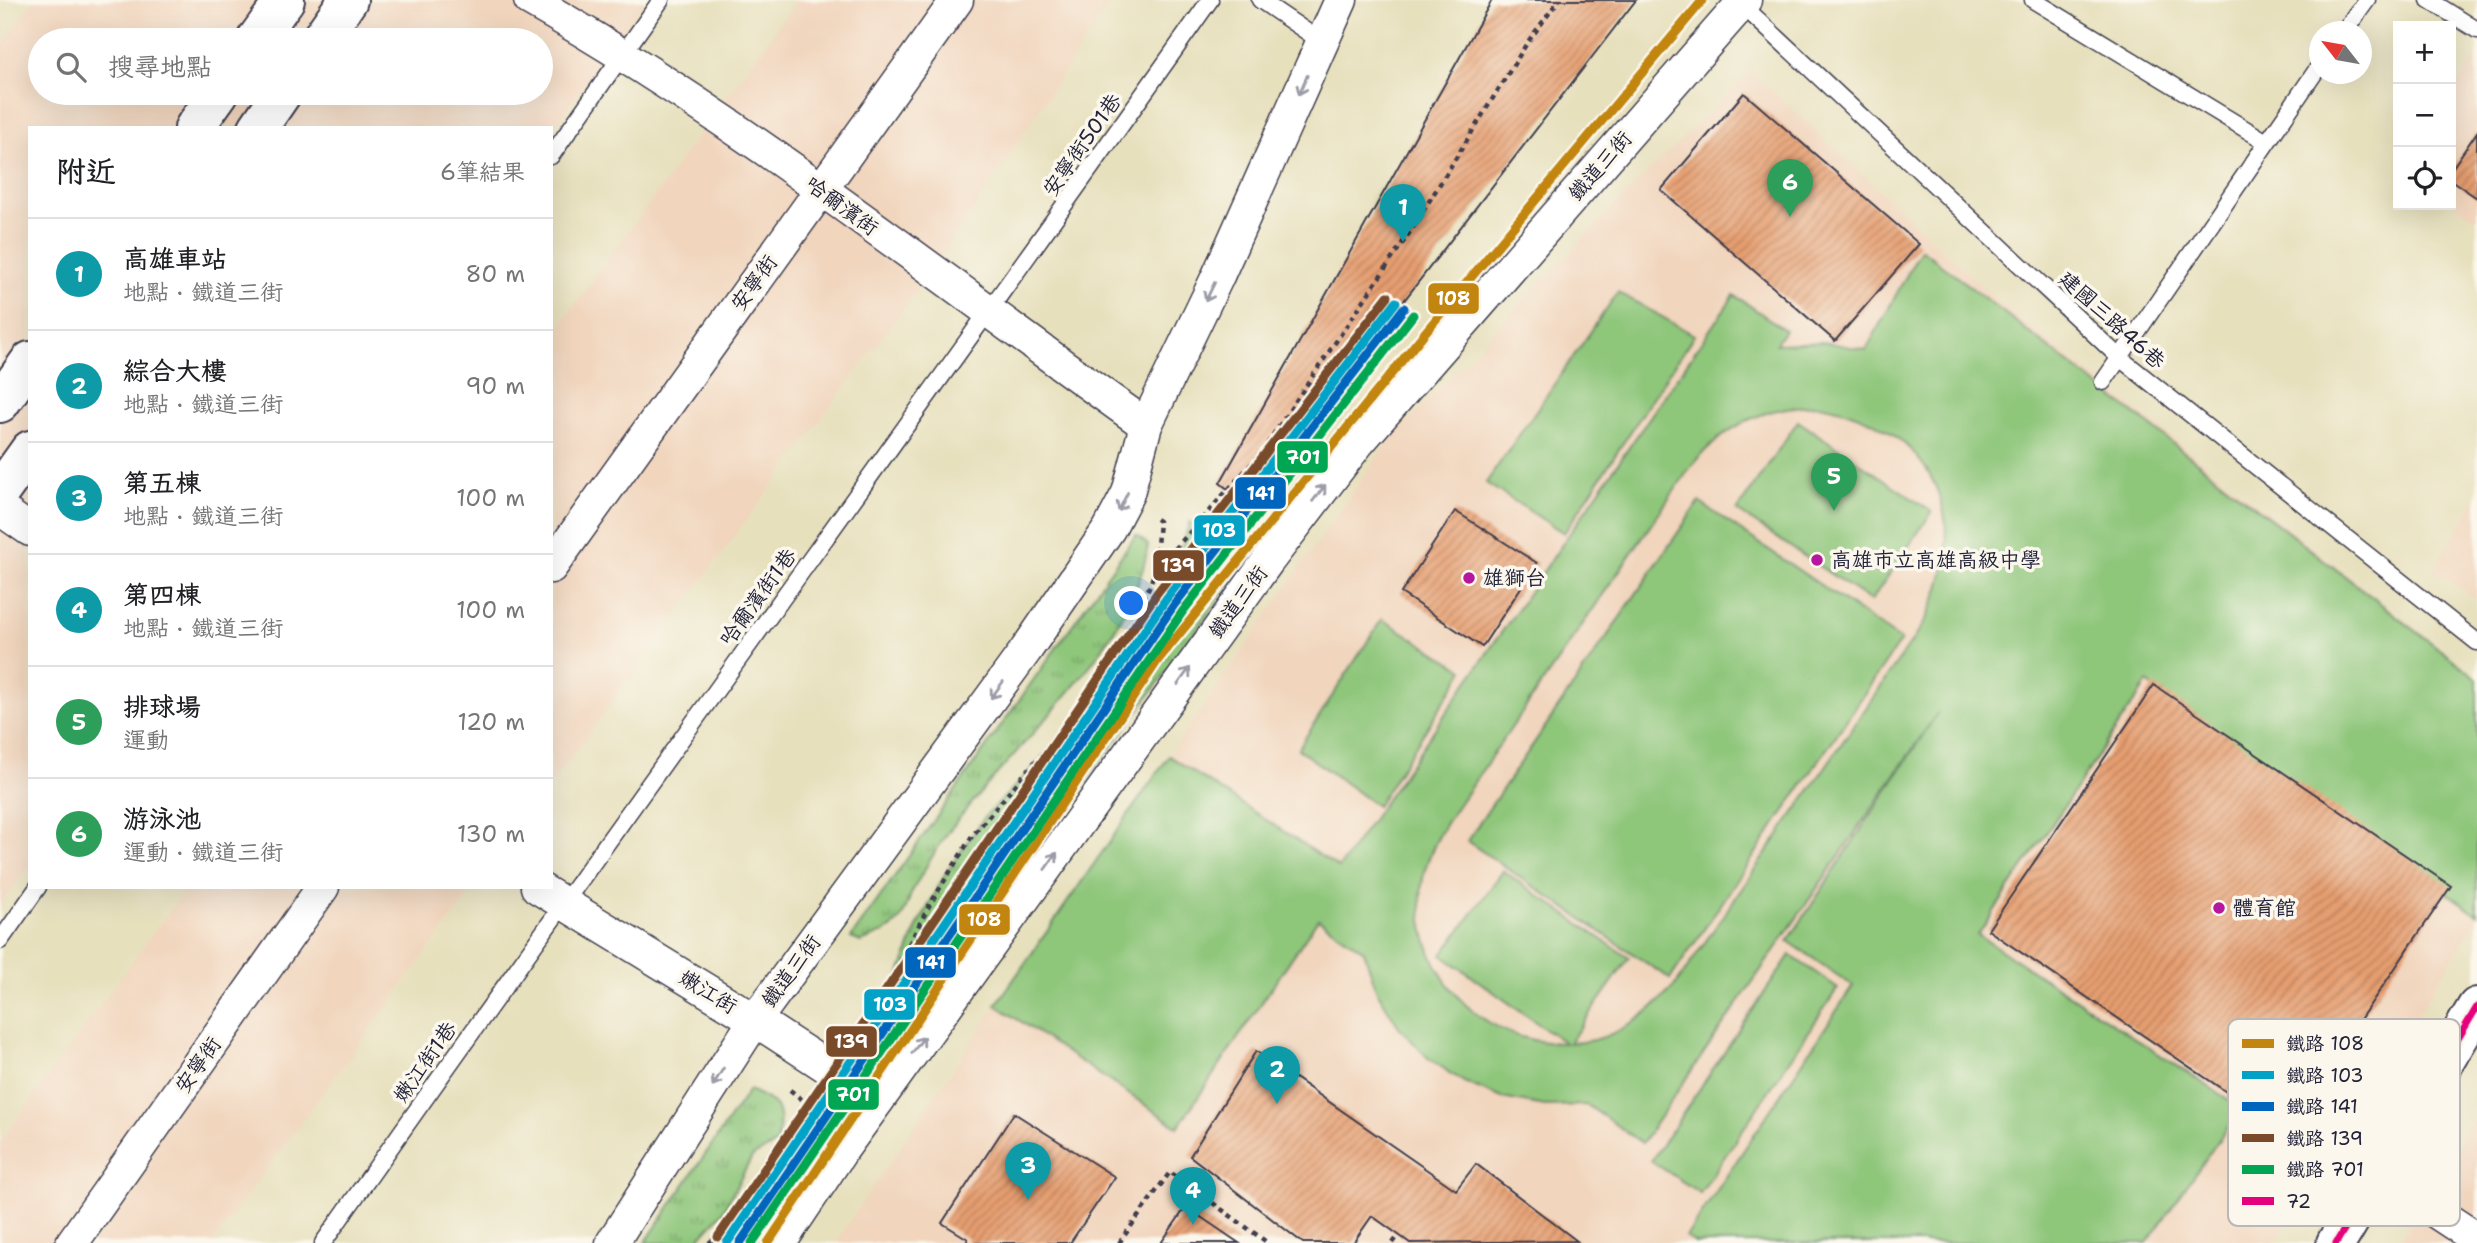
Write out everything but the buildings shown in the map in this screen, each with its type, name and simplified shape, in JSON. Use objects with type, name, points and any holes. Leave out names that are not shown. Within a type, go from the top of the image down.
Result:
[{"type":"street","points":[[265,28],[285,0]]},
{"type":"street","points":[[328,28],[348,0]]},
{"type":"street","name":"哈爾濱街","points":[[530,0],[624,53],[821,190],[1146,425]]},
{"type":"street","name":"安寧街","points":[[553,564],[957,0]]},
{"type":"street","name":"鐵道三街","points":[[612,1243],[755,1020],[1027,650],[1109,529],[1128,493],[1146,425],[1217,278],[1341,0]]},
{"type":"street","name":"鐵道三街","points":[[780,1243],[878,1101],[1268,561],[1359,443],[1743,2]]},
{"type":"street","points":[[195,126],[210,105]]},
{"type":"street","points":[[259,126],[274,105]]},
{"type":"street","points":[[0,403],[28,364]]},
{"type":"street","points":[[0,492],[28,453]]},
{"type":"street","points":[[0,509],[28,529]]},
{"type":"street","name":"安寧街","points":[[72,1243],[322,889]]},
{"type":"street","name":"嫩江街","points":[[549,896],[755,1020],[878,1101]]},
{"type":"street","points":[[2460,1036],[2477,1007]]},
{"type":"street","points":[[2336,1243],[2346,1226]]},
{"type":"street","points":[[2457,1226],[2477,1239]]},
{"type":"lane","points":[[553,153],[661,0]]},
{"type":"lane","name":"安寧街501巷","points":[[989,314],[1210,0]]},
{"type":"lane","points":[[1260,0],[1322,42]]},
{"type":"lane","points":[[2033,0],[2265,141]]},
{"type":"lane","points":[[2352,21],[2367,0]]},
{"type":"lane","points":[[2430,0],[2477,30]]},
{"type":"lane","name":"建國三路46巷","points":[[1743,2],[2121,359],[2477,642]]},
{"type":"lane","points":[[2103,382],[2309,79]]},
{"type":"lane","name":"哈爾濱街1巷","points":[[549,896],[989,314]]},
{"type":"lane","points":[[0,941],[37,889]]},
{"type":"lane","name":"嫩江街1巷","points":[[323,1243],[549,896]]},
{"type":"path","points":[[1155,572],[1260,454],[1405,239],[1520,53],[1559,0]]},
{"type":"path","points":[[870,1046],[880,999],[929,906],[972,836],[1084,704],[1127,646],[1155,572],[1159,521],[1128,493]]},
{"type":"path","points":[[782,1083],[825,1117],[818,1125]]},
{"type":"path","points":[[1119,1243],[1170,1172],[1268,1243]]},
{"type":"path","points":[[709,1243],[776,1183]]},
{"type":"path","points":[[1393,1243],[1399,1235]]},
{"type":"shaded area","points":[[33,0],[645,0],[553,129],[553,126],[28,126],[28,868],[0,906],[0,49]]},
{"type":"shaded area","points":[[797,0],[1112,0],[940,259],[553,781],[553,335]]},
{"type":"shaded area","points":[[2477,55],[2477,219],[2456,205],[2456,86]]},
{"type":"shaded area","name":"高雄市立高雄高級中學","points":[[1751,71],[2000,303],[2477,677],[2477,920],[2415,1019],[2228,1019],[2228,1226],[2285,1226],[2274,1243],[835,1243],[1034,950],[1387,443],[1621,199]]},
{"type":"shaded area","points":[[2477,497],[2477,600],[2433,570]]},
{"type":"shaded area","points":[[186,889],[474,889],[212,1243],[0,1243],[0,1142]]},
{"type":"shaded area","points":[[2477,1113],[2477,1243],[2398,1243],[2408,1226],[2460,1226],[2460,1141]]},
{"type":"green space","points":[[1921,249],[2477,678],[2477,914],[2147,683],[1978,935],[2228,1099],[2228,1127],[2147,1243],[1695,1243],[1686,1237],[1853,986],[1788,941],[1938,712],[1642,1143],[1587,1105],[1545,1106],[1502,1098],[1464,1082],[1428,1058],[1399,1027],[1377,991],[1364,951],[1318,919],[1178,1127],[996,1005],[1169,756],[1339,868],[1734,295],[1785,330],[1776,344],[1824,342],[1866,350]],"holes":[[[1819,405],[1859,416],[1892,434],[1917,457],[1935,485],[1945,516],[1946,551],[1939,587],[1923,625],[1677,983],[1654,1006],[1629,1025],[1600,1038],[1569,1043],[1629,958],[1503,871],[1442,955],[1565,1043],[1533,1040],[1504,1030],[1477,1015],[1455,994],[1438,969],[1426,941],[1421,910],[1423,878],[1432,850],[1446,823],[1692,465],[1733,428],[1764,414],[1799,406]]]},
{"type":"green space","points":[[1618,292],[1694,335],[1564,533],[1486,483]]},
{"type":"green space","points":[[1798,421],[1932,512],[1871,601],[1737,511]]},
{"type":"green space","points":[[1699,502],[1901,640],[1670,979],[1467,841]]},
{"type":"green space","points":[[1190,522],[1244,564],[911,1026],[897,1008],[887,1011],[916,929],[947,871],[985,817],[1052,748],[1080,744],[1110,729],[1130,710],[1149,676],[1176,563]]},
{"type":"green space","points":[[1136,535],[1148,545],[1138,583],[1120,622],[1095,659],[947,834],[914,888],[898,922],[861,942],[851,938]]},
{"type":"green space","points":[[1382,619],[1464,670],[1377,806],[1298,749]]},
{"type":"green space","points":[[1790,955],[1838,988],[1700,1193],[1651,1161]]},
{"type":"green space","points":[[749,1090],[767,1099],[777,1109],[780,1123],[777,1143],[752,1157],[723,1212],[695,1243],[645,1243]]},
{"type":"green space","points":[[786,1199],[754,1243],[723,1243]]},
{"type":"rail line","name":"108","points":[[768,1243],[1158,660],[1422,336],[1703,0]]},
{"type":"rail line","name":"139","points":[[718,1237],[1157,593],[1388,296]]},
{"type":"rail line","name":"103","points":[[727,1243],[1166,599],[1396,302]]},
{"type":"rail line","name":"141","points":[[740,1243],[1174,605],[1404,308]]},
{"type":"rail line","name":"701","points":[[752,1243],[1183,611],[1413,315]]},
{"type":"transit line","name":"72","points":[[2460,1035],[2477,1007]]},
{"type":"transit line","name":"72","points":[[2336,1243],[2346,1226]]},
{"type":"place","name":"游泳池","points":[[1790,217]]},
{"type":"place","name":"高雄車站","points":[[1403,242]]},
{"type":"place","name":"排球場","points":[[1834,511]]},
{"type":"place","name":"高雄市立高雄高級中學","points":[[1817,560]]},
{"type":"place","name":"雄獅台","points":[[1469,578]]},
{"type":"place","name":"體育館","points":[[2219,908]]},
{"type":"place","name":"綜合大樓","points":[[1277,1104]]},
{"type":"place","name":"第五棟","points":[[1028,1200]]},
{"type":"place","name":"第四棟","points":[[1193,1225]]}]
